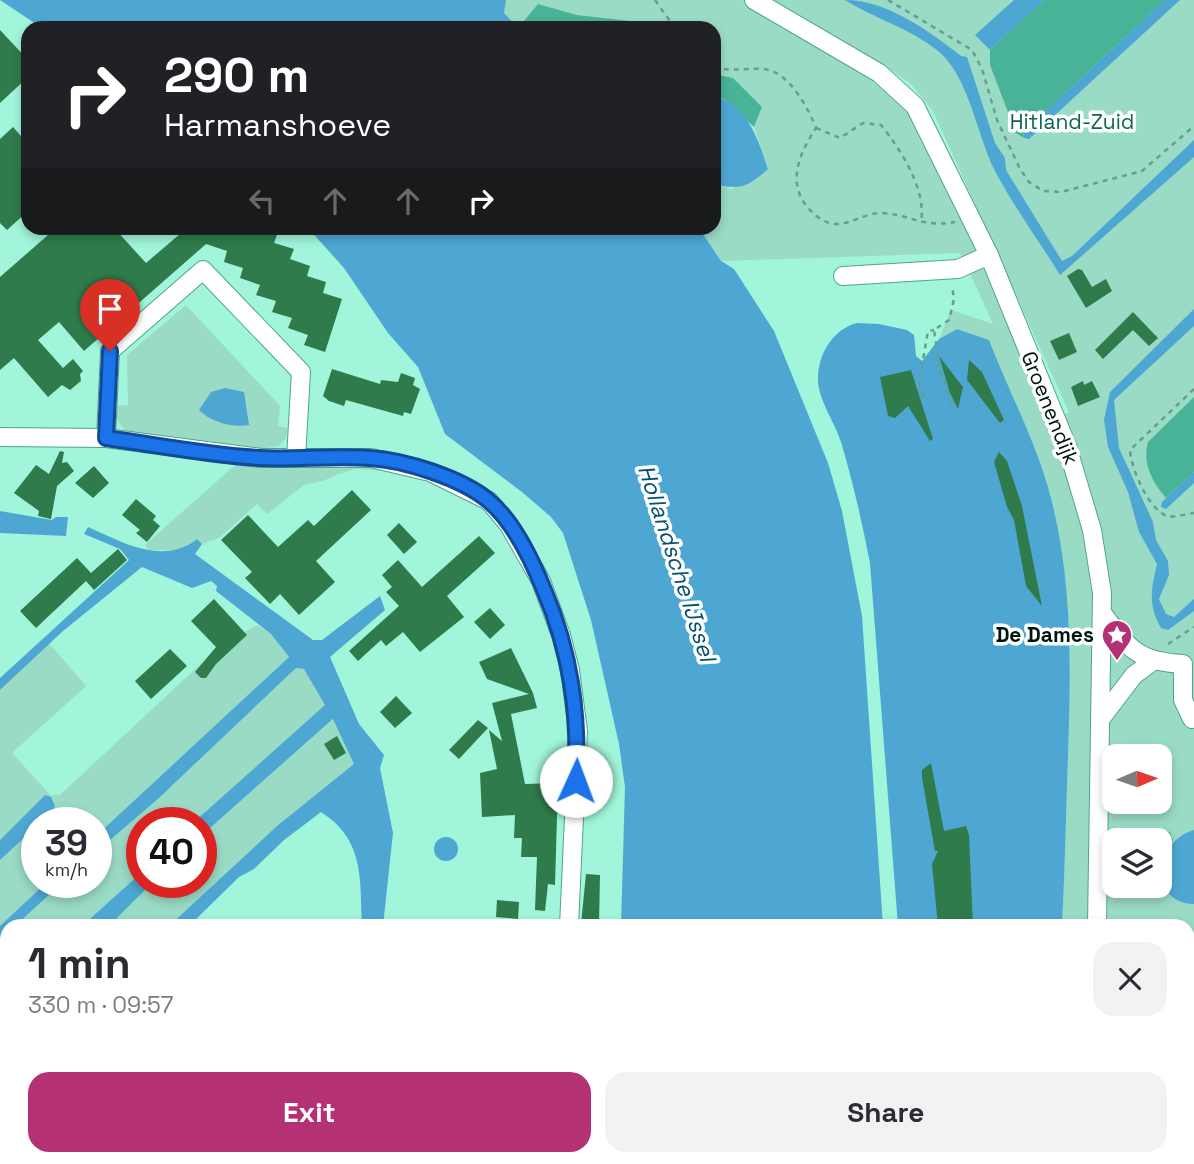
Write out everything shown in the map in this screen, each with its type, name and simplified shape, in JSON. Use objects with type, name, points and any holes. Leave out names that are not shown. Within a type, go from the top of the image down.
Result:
[{"type":"street","name":"Groenendijk","points":[[754,0],[879,73],[907,97],[924,119],[989,255],[1067,446],[1092,530],[1101,575],[1102,716],[1097,919]]},
{"type":"street","points":[[844,276],[958,268],[989,255]]},
{"type":"street","points":[[106,438],[110,351],[203,270],[301,372],[296,458]]},
{"type":"street","points":[[0,437],[106,438],[230,456],[372,458],[400,463],[439,476],[489,501],[509,525],[528,557],[561,635],[576,705],[577,760],[569,919]]},
{"type":"street","points":[[1103,614],[1128,648],[1152,662],[1183,664],[1183,700],[1192,719]]},
{"type":"street","points":[[1102,716],[1134,674],[1152,662]]},
{"type":"path","points":[[655,0],[670,21]]},
{"type":"path","points":[[888,0],[972,50],[982,69],[997,120],[1020,169],[1029,182],[1043,191],[1062,192],[1142,171],[1194,126]]},
{"type":"path","points":[[721,68],[776,72],[801,100],[816,128],[840,138],[863,123],[881,125],[899,149],[913,180],[922,206],[921,223]]},
{"type":"path","points":[[816,128],[798,162],[796,177],[803,201],[815,215],[834,224],[880,213],[921,223],[943,224],[971,216]]},
{"type":"path","points":[[924,397],[919,383],[928,331],[949,320],[954,299],[948,269]]},
{"type":"path","points":[[934,330],[940,370],[952,404]]},
{"type":"path","points":[[1194,389],[1130,450],[1130,460],[1156,509],[1168,517],[1194,513]]},
{"type":"path","points":[[1165,645],[1194,627]]},
{"type":"green space","points":[[506,0],[743,0],[876,79],[905,102],[977,248],[977,254],[965,262],[960,253],[721,261],[704,235],[721,235],[721,186],[732,189],[768,168],[754,127],[762,107],[733,78],[721,75],[721,21],[631,21],[577,15],[538,4],[524,21],[511,21],[504,13]]},
{"type":"green space","name":"Hitland-Zuid","points":[[774,0],[1194,0],[1194,919],[1105,919],[1106,898],[1172,898],[1172,828],[1107,828],[1107,814],[1172,814],[1172,744],[1109,744],[1112,592],[1095,507],[1063,415],[1069,412],[933,111],[911,84]]},
{"type":"green space","points":[[1044,0],[1165,0],[1023,132],[1024,138],[1016,133],[990,65],[990,50]]},
{"type":"green space","points":[[538,4],[577,15],[631,21],[524,21]]},
{"type":"green space","points":[[721,75],[733,78],[762,107],[754,127],[721,98]]},
{"type":"green space","points":[[980,267],[988,270],[1001,309],[1061,447],[1096,576],[1092,919],[1062,919],[1070,655],[1062,554],[1048,487],[1028,431],[989,340],[957,329],[939,339],[951,310],[993,324],[969,271]]},
{"type":"green space","points":[[186,305],[280,406],[278,426],[288,428],[286,438],[279,446],[254,450],[129,433],[120,424],[116,406],[128,405],[127,355]]},
{"type":"green space","points":[[1194,397],[1194,472],[1166,498],[1156,485],[1147,465],[1148,442]]},
{"type":"green space","points":[[357,464],[406,472],[355,469],[304,485],[267,514],[257,504],[219,538],[202,544],[197,539],[180,550],[149,550],[145,545],[235,465]]},
{"type":"green space","points":[[257,625],[271,634],[289,657],[112,821],[112,807],[50,807],[45,795],[33,807],[21,807],[21,819],[0,840],[0,690],[49,643],[86,686],[12,753],[51,796],[61,794],[219,647]]},
{"type":"green space","points":[[296,668],[305,669],[326,705],[211,807],[148,807]]},
{"type":"green space","points":[[334,719],[354,764],[277,826],[217,882],[217,822]]},
{"type":"green space","points":[[126,826],[126,886],[90,919],[23,919],[46,898],[112,898],[112,838]]},
{"type":"green space","points":[[21,841],[21,898],[30,898],[7,919],[0,919],[0,860]]},
{"type":"green space","points":[[137,898],[199,898],[177,919],[116,919]]},
{"type":"water","points":[[0,0],[506,0],[504,13],[511,21],[32,21]]},
{"type":"water","points":[[845,0],[876,5],[906,18],[961,56],[967,57],[995,143],[1005,158],[1006,170],[1062,261],[1072,256],[1194,140],[1194,157],[1060,275],[995,171],[965,91],[949,62],[916,36]]},
{"type":"water","points":[[1014,0],[1044,0],[990,50],[975,35]]},
{"type":"water","points":[[1165,0],[1180,0],[1029,139],[1024,138],[1023,132]]},
{"type":"water","points":[[721,98],[735,107],[750,125],[768,169],[744,186],[721,185]]},
{"type":"water","name":"Hollandsche IJssel","points":[[314,235],[704,235],[721,261],[734,269],[774,331],[828,463],[842,511],[862,616],[883,919],[621,919],[625,787],[619,744],[591,620],[563,533],[551,517],[522,492],[445,434],[418,367],[388,333],[344,268]]},
{"type":"water","points":[[1194,309],[1194,326],[1114,400],[1119,448],[1153,522],[1156,540],[1168,561],[1169,575],[1159,599],[1166,614],[1174,617],[1194,599],[1194,611],[1168,630],[1161,628],[1152,604],[1157,564],[1139,532],[1128,492],[1108,447],[1104,420],[1110,392]]},
{"type":"water","points":[[857,323],[879,324],[907,330],[914,335],[916,356],[922,361],[939,339],[957,329],[989,340],[1042,468],[1062,553],[1070,655],[1062,919],[897,919],[870,563],[845,457],[821,396],[818,381],[820,362],[828,344],[848,326]]},
{"type":"water","points":[[225,388],[244,392],[249,425],[222,423],[199,410],[211,392]]},
{"type":"water","points":[[1194,472],[1194,483],[1166,509],[1161,507],[1162,502]]},
{"type":"water","points":[[0,511],[52,520],[56,517],[68,517],[66,536],[0,533]]},
{"type":"water","points":[[88,527],[128,545],[157,551],[184,547],[197,539],[202,544],[195,554],[313,640],[322,640],[380,596],[385,610],[330,657],[359,724],[384,755],[380,768],[393,833],[384,919],[362,919],[360,877],[353,848],[346,835],[321,812],[284,840],[254,869],[239,877],[196,919],[177,919],[199,898],[217,898],[217,882],[277,826],[354,764],[333,719],[217,822],[217,807],[211,807],[325,705],[304,669],[296,668],[148,807],[127,807],[289,657],[271,634],[216,591],[217,586],[211,581],[192,588],[142,567],[63,631],[0,690],[0,678],[129,560],[120,549],[84,534]]},
{"type":"water","points":[[45,795],[51,797],[55,806],[55,807],[33,807]]},
{"type":"water","points":[[126,808],[126,826],[112,838],[112,821]]},
{"type":"water","points":[[21,819],[21,841],[0,860],[0,840]]},
{"type":"water","points":[[1194,830],[1194,904],[1179,901],[1172,896],[1172,845],[1181,836]]},
{"type":"water","points":[[446,837],[457,844],[458,849],[451,860],[446,861],[435,854],[434,849],[441,838]]},
{"type":"water","points":[[126,886],[126,898],[137,898],[116,919],[90,919]]},
{"type":"water","points":[[30,898],[46,898],[23,919],[7,919]]},
{"type":"building","points":[[0,30],[21,52],[21,84],[0,103]]},
{"type":"building","points":[[13,127],[21,136],[21,217],[7,230],[0,223],[0,139]]},
{"type":"building","points":[[48,235],[120,235],[146,263],[179,235],[277,235],[274,243],[294,249],[290,259],[310,266],[307,276],[326,282],[323,293],[342,299],[325,352],[304,345],[308,335],[288,328],[292,318],[272,312],[276,301],[256,295],[260,285],[240,278],[243,268],[224,262],[227,251],[206,244],[84,351],[59,322],[38,340],[63,368],[73,359],[83,371],[80,374],[81,381],[70,390],[62,385],[48,397],[14,358],[0,370],[0,277]]},
{"type":"building","points":[[1078,269],[1082,270],[1092,287],[1106,279],[1112,291],[1086,308],[1067,276]]},
{"type":"building","points":[[1133,312],[1158,338],[1149,346],[1133,330],[1103,359],[1095,350]]},
{"type":"building","points":[[1069,333],[1077,352],[1059,360],[1050,341]]},
{"type":"building","points":[[939,356],[963,387],[958,409],[950,393]]},
{"type":"building","points":[[969,360],[982,372],[1004,420],[1000,423],[967,380]]},
{"type":"building","points":[[332,369],[380,384],[381,380],[398,382],[401,373],[415,378],[413,385],[420,389],[411,414],[404,412],[403,416],[346,400],[344,406],[329,401],[323,396]]},
{"type":"building","points":[[911,370],[933,439],[930,441],[908,406],[895,418],[888,416],[880,377]]},
{"type":"building","points":[[1083,381],[1084,385],[1092,381],[1100,397],[1078,406],[1071,387]]},
{"type":"building","points":[[60,451],[64,452],[62,463],[67,462],[74,471],[57,486],[51,519],[38,516],[39,511],[14,493],[36,465],[49,474]]},
{"type":"building","points":[[999,452],[1007,461],[1022,506],[1042,606],[1026,586],[1014,520],[1007,507],[994,462]]},
{"type":"building","points":[[94,466],[109,483],[93,498],[75,483]]},
{"type":"building","points":[[352,490],[371,510],[316,561],[335,582],[299,615],[280,594],[270,604],[245,578],[252,572],[221,540],[248,515],[278,547],[308,520],[314,526]]},
{"type":"building","points":[[136,499],[156,516],[153,520],[160,526],[147,542],[136,533],[140,530],[122,515]]},
{"type":"building","points":[[399,523],[417,542],[404,554],[387,535]]},
{"type":"building","points":[[479,536],[495,553],[447,596],[464,617],[420,652],[403,632],[386,646],[381,640],[358,661],[349,651],[399,606],[386,592],[392,587],[382,575],[398,560],[422,587]]},
{"type":"building","points":[[118,549],[127,560],[94,590],[86,581],[36,628],[20,611],[77,558],[91,573]]},
{"type":"building","points":[[214,599],[247,635],[216,664],[206,678],[201,678],[195,672],[216,647],[191,621]]},
{"type":"building","points":[[490,608],[505,625],[490,639],[474,622]]},
{"type":"building","points":[[511,648],[533,693],[537,708],[511,714],[525,784],[558,783],[555,885],[548,884],[545,911],[535,910],[537,857],[521,857],[522,838],[514,838],[515,815],[482,817],[480,773],[497,769],[489,730],[502,741],[492,703],[529,694],[487,679],[479,662]]},
{"type":"building","points":[[170,649],[187,666],[151,699],[135,681]]},
{"type":"building","points":[[396,696],[412,713],[395,728],[380,712]]},
{"type":"building","points":[[478,720],[488,728],[459,759],[449,750]]},
{"type":"building","points":[[337,736],[346,753],[334,760],[324,744]]},
{"type":"building","points":[[931,763],[944,831],[966,826],[969,835],[973,919],[937,919],[932,864],[938,851],[935,851],[922,770]]},
{"type":"building","points":[[586,874],[600,875],[599,919],[582,919]]},
{"type":"building","points":[[497,900],[519,902],[518,919],[496,917]]},
{"type":"place","name":"De Dames","points":[[1117,662]]},
{"type":"route","points":[[110,351],[106,438],[230,456],[372,458],[430,472],[474,491],[489,501],[509,525],[541,581],[561,635],[576,705],[576,781]]}]
